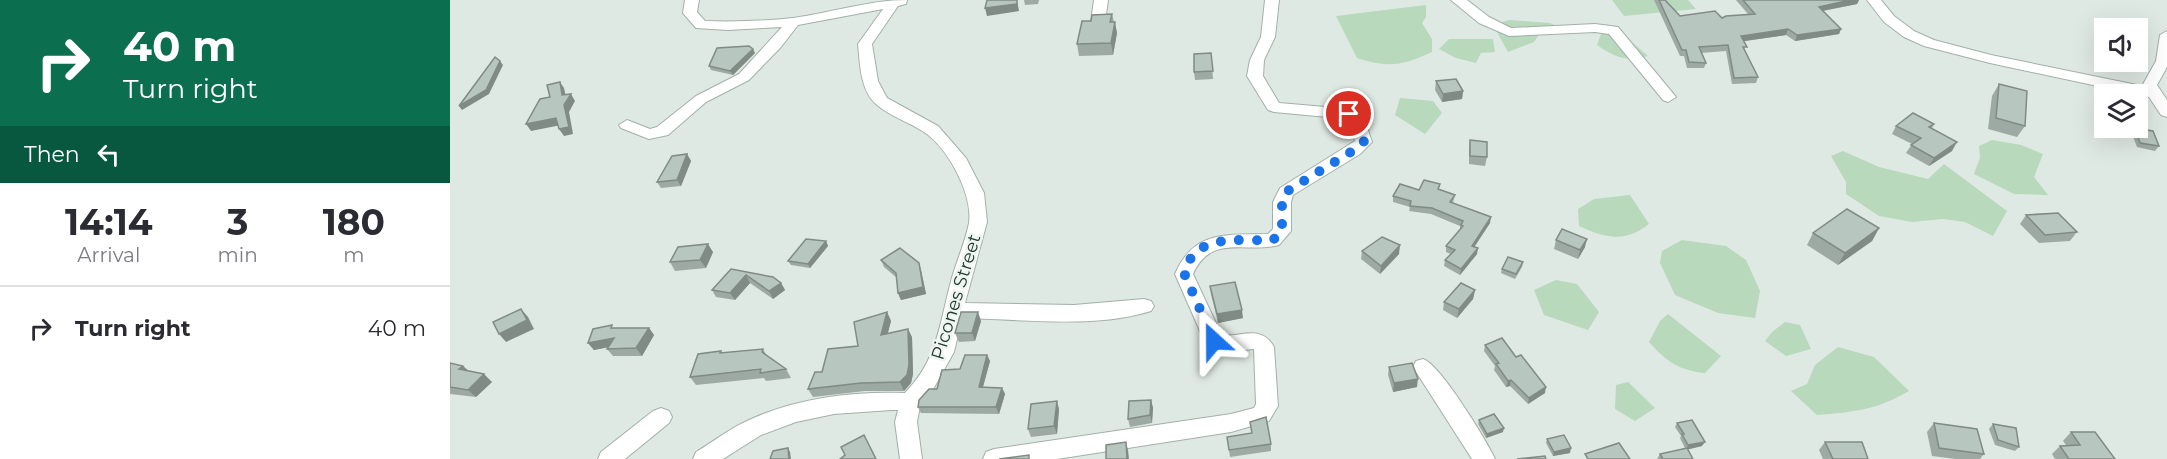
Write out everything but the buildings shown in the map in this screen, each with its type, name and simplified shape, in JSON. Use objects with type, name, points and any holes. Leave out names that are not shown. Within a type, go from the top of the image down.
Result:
[{"type":"street","points":[[692,0],[690,13],[701,25],[728,26],[793,22],[898,1]]},
{"type":"street","points":[[1098,22],[1101,0]]},
{"type":"street","points":[[994,459],[1231,423],[1261,415],[1268,406],[1264,347],[1260,341],[1222,344],[1214,341],[1184,273],[1186,263],[1207,245],[1217,241],[1273,240],[1282,231],[1282,202],[1286,192],[1364,142],[1356,116],[1274,107],[1255,76],[1257,60],[1268,37],[1272,0]]},
{"type":"street","points":[[1458,0],[1484,20],[1509,33],[1595,28],[1613,30],[1668,97]]},
{"type":"street","points":[[1874,0],[1889,19],[1909,34],[1929,43],[1990,59],[2152,93]]},
{"type":"street","name":"Picones Street","points":[[898,1],[865,44],[870,81],[881,101],[932,129],[960,162],[975,193],[978,222],[960,281],[944,352],[924,387],[910,402]]},
{"type":"street","points":[[627,125],[649,134],[662,131],[701,99],[744,77],[776,44],[793,22]]},
{"type":"street","points":[[2167,36],[2163,61],[2149,85],[2152,93],[2167,112]]},
{"type":"street","points":[[954,310],[1080,313],[1113,312],[1144,306]]},
{"type":"street","points":[[1423,367],[1484,459]]},
{"type":"street","points":[[705,459],[759,426],[809,410],[882,400],[910,402],[906,422],[911,459]]},
{"type":"street","points":[[609,459],[661,417]]},
{"type":"green space","points":[[1612,0],[1688,0],[1696,9],[1624,16]]},
{"type":"green space","points":[[1426,5],[1426,17],[1422,23],[1432,39],[1432,52],[1395,64],[1357,58],[1336,16]]},
{"type":"green space","points":[[1509,20],[1550,23],[1566,30],[1540,33],[1534,42],[1508,52],[1493,25]]},
{"type":"green space","points":[[1621,33],[1648,56],[1633,59],[1621,58],[1597,45],[1601,34]]},
{"type":"green space","points":[[1449,39],[1493,39],[1495,52],[1481,53],[1476,63],[1456,58],[1439,49]]},
{"type":"green space","points":[[1400,98],[1433,101],[1442,113],[1425,134],[1395,115]]},
{"type":"green space","points":[[1992,140],[2021,145],[2043,154],[2034,177],[2048,195],[2014,194],[1974,174],[1980,158],[1979,146]]},
{"type":"green space","points":[[1843,151],[1879,167],[1928,179],[1944,164],[2007,211],[1993,236],[1965,222],[1943,219],[1912,222],[1879,216],[1846,194],[1846,182],[1831,156]]},
{"type":"green space","points":[[1630,195],[1649,224],[1640,230],[1615,237],[1579,226],[1578,209],[1594,199]]},
{"type":"green space","points":[[1682,240],[1726,246],[1746,260],[1760,291],[1755,318],[1718,313],[1675,295],[1660,263],[1662,251]]},
{"type":"green space","points":[[1556,280],[1577,284],[1599,312],[1588,330],[1544,315],[1534,290]]},
{"type":"green space","points":[[1668,314],[1721,356],[1705,373],[1687,370],[1674,364],[1649,342],[1660,321]]},
{"type":"green space","points":[[1785,322],[1800,325],[1811,349],[1786,356],[1765,341]]},
{"type":"green space","points":[[1838,347],[1874,357],[1909,391],[1864,409],[1817,415],[1791,391],[1807,384],[1815,365]]},
{"type":"green space","points":[[1628,382],[1655,408],[1635,421],[1615,409],[1616,385]]},
{"type":"route","points":[[1214,341],[1184,273],[1186,263],[1207,245],[1217,241],[1273,240],[1282,231],[1282,202],[1286,192],[1364,142],[1356,116],[1349,114]]}]
